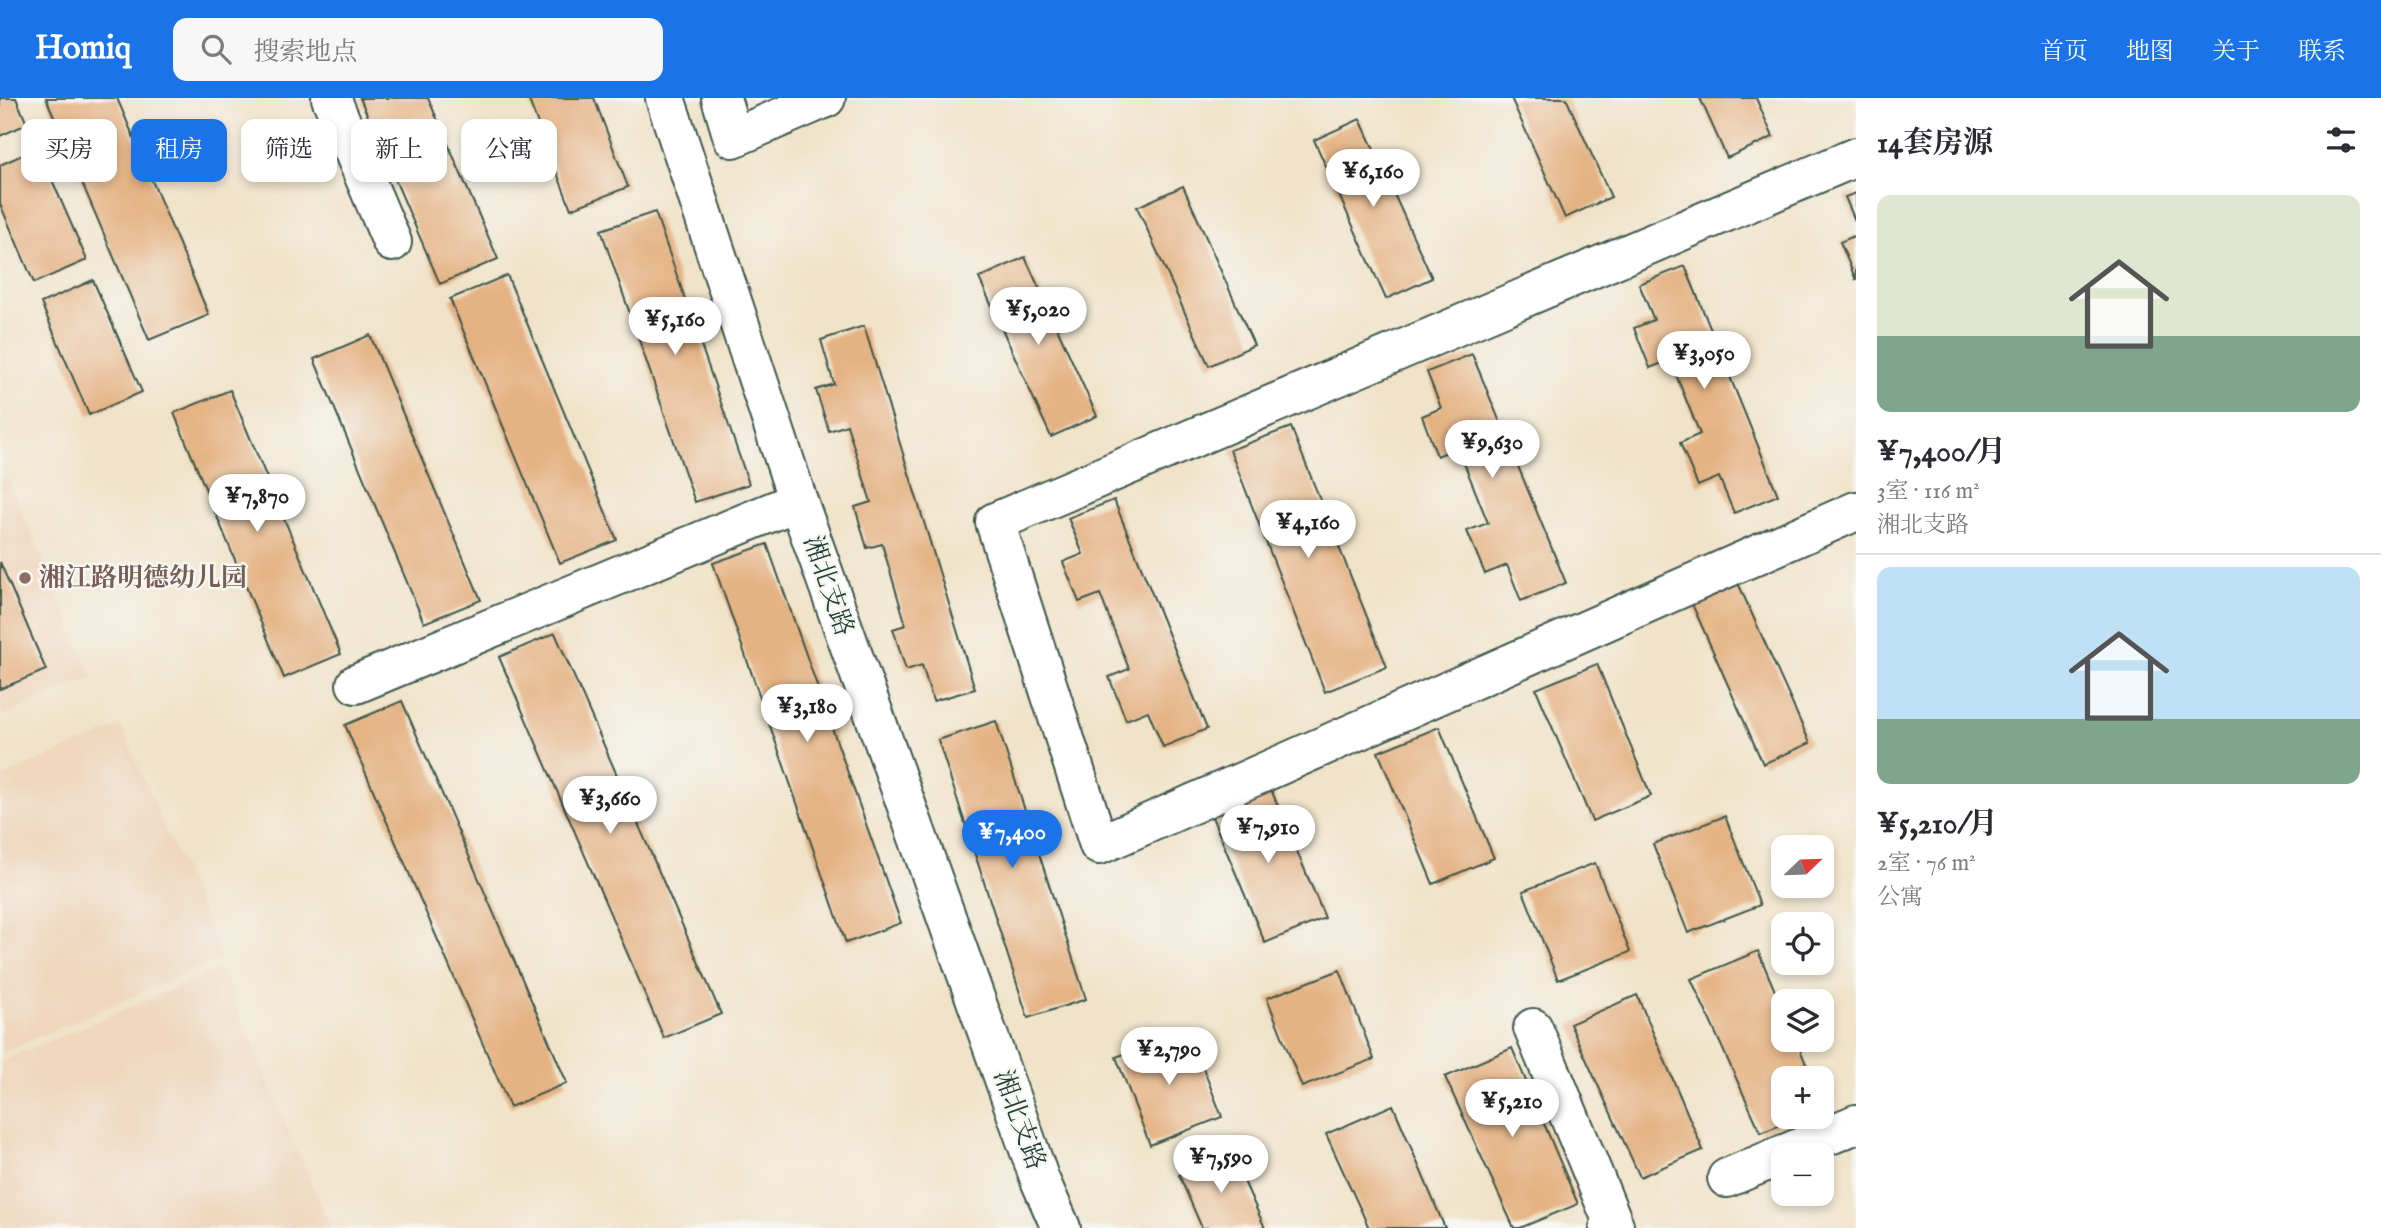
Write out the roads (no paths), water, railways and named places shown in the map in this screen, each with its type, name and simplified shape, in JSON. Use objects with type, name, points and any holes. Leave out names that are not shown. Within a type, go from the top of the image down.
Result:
[{"type":"street","points":[[331,98],[392,242]]},
{"type":"street","name":"湘北支路","points":[[665,98],[798,501],[1040,1180],[1061,1228]]},
{"type":"street","points":[[721,98],[733,138],[827,98]]},
{"type":"street","points":[[1856,157],[995,522],[1099,845],[1856,511]]},
{"type":"street","points":[[356,684],[798,501]]},
{"type":"street","points":[[1533,1028],[1615,1226],[1609,1228]]},
{"type":"street","points":[[1727,1178],[1856,1124]]},
{"type":"place","name":"湘江路明德幼儿园","points":[[25,578]]}]
